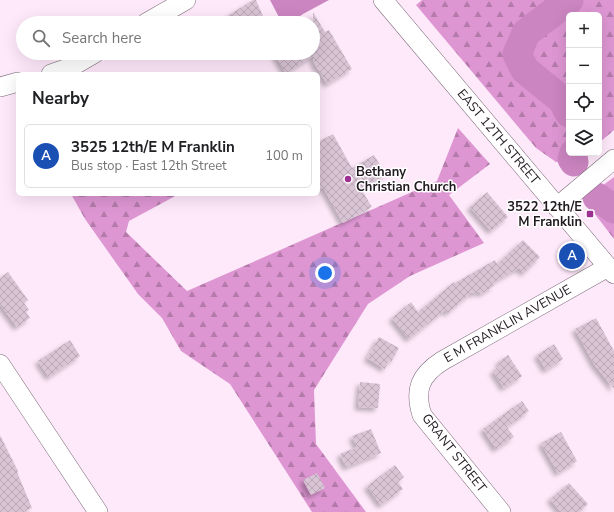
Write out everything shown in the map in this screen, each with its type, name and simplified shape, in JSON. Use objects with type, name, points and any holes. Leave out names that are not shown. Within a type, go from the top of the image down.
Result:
[{"type":"street","points":[[158,16],[186,0]]},
{"type":"street","name":"EAST 12TH STREET","points":[[383,0],[611,271]]},
{"type":"street","points":[[57,72],[71,67],[83,60]]},
{"type":"street","points":[[0,87],[16,83]]},
{"type":"street","points":[[557,207],[614,159]]},
{"type":"street","name":"E M FRANKLIN AVENUE","points":[[419,390],[426,373],[436,364],[611,271]]},
{"type":"street","points":[[0,364],[98,512]]},
{"type":"street","name":"GRANT STREET","points":[[419,390],[419,405],[422,415],[501,512]]},
{"type":"green space","points":[[422,0],[614,0],[614,130],[602,140],[602,12],[566,12],[566,156],[582,156],[576,161],[556,162],[536,148],[416,5]]},
{"type":"green space","points":[[458,128],[490,164],[449,195],[484,243],[410,276],[368,304],[314,390],[316,444],[366,512],[312,512],[230,384],[181,351],[162,318],[138,294],[85,219],[72,196],[175,196],[129,221],[126,232],[187,291],[437,181]]},
{"type":"green space","points":[[614,177],[614,239],[588,205],[594,193]]},
{"type":"shaded area","points":[[270,0],[329,0],[300,16],[278,16]]},
{"type":"building","points":[[253,0],[256,0],[263,16],[227,16]]},
{"type":"building","points":[[320,24],[325,32],[329,30],[352,69],[327,84],[313,61],[320,60]]},
{"type":"building","points":[[278,60],[307,60],[288,72],[285,72]]},
{"type":"building","name":"Bethany Christian Church","points":[[333,134],[352,168],[374,155],[386,175],[361,189],[372,207],[343,223],[323,187],[320,189],[320,141]]},
{"type":"building","points":[[487,192],[508,217],[491,231],[470,207]]},
{"type":"building","points":[[523,240],[540,257],[524,273],[519,268],[492,283],[494,286],[481,294],[479,291],[474,294],[472,292],[448,313],[445,310],[409,339],[392,318],[411,302],[418,312],[454,282],[455,283],[495,260],[497,264]]},
{"type":"building","points":[[8,272],[28,300],[24,303],[29,310],[26,312],[30,318],[17,327],[0,304],[0,278]]},
{"type":"building","points":[[596,318],[614,351],[614,389],[594,364],[575,329]]},
{"type":"building","points":[[379,337],[399,348],[391,362],[389,360],[385,369],[367,358]]},
{"type":"building","points":[[70,340],[80,356],[49,377],[38,361]]},
{"type":"building","points":[[554,344],[563,359],[546,370],[537,355]]},
{"type":"building","points":[[508,355],[522,376],[504,388],[493,371],[501,365],[498,362]]},
{"type":"building","points":[[360,382],[380,384],[378,408],[358,407]]},
{"type":"building","points":[[522,401],[529,411],[507,427],[514,437],[496,449],[483,429]]},
{"type":"building","points":[[371,429],[381,453],[346,467],[340,454],[357,447],[352,436]]},
{"type":"building","points":[[561,432],[577,461],[558,473],[541,443]]},
{"type":"building","points":[[0,435],[18,471],[17,472],[32,508],[23,512],[0,512]]},
{"type":"building","points":[[395,465],[404,477],[398,482],[403,489],[381,505],[367,486]]},
{"type":"building","points":[[317,473],[325,488],[311,495],[303,480]]},
{"type":"building","points":[[569,483],[588,504],[579,512],[561,512],[550,499]]},
{"type":"waterway","points":[[566,107],[562,100],[525,70],[517,54],[526,33],[569,0]]},
{"type":"waterway","points":[[573,156],[572,159],[574,162]]},
{"type":"waterway","points":[[597,197],[614,209]]},
{"type":"place","name":"Bethany Christian Church","points":[[348,179]]},
{"type":"place","name":"3522 12th/E M Franklin","points":[[590,214]]},
{"type":"place","name":"3525 12th/E M Franklin","points":[[572,256]]}]
